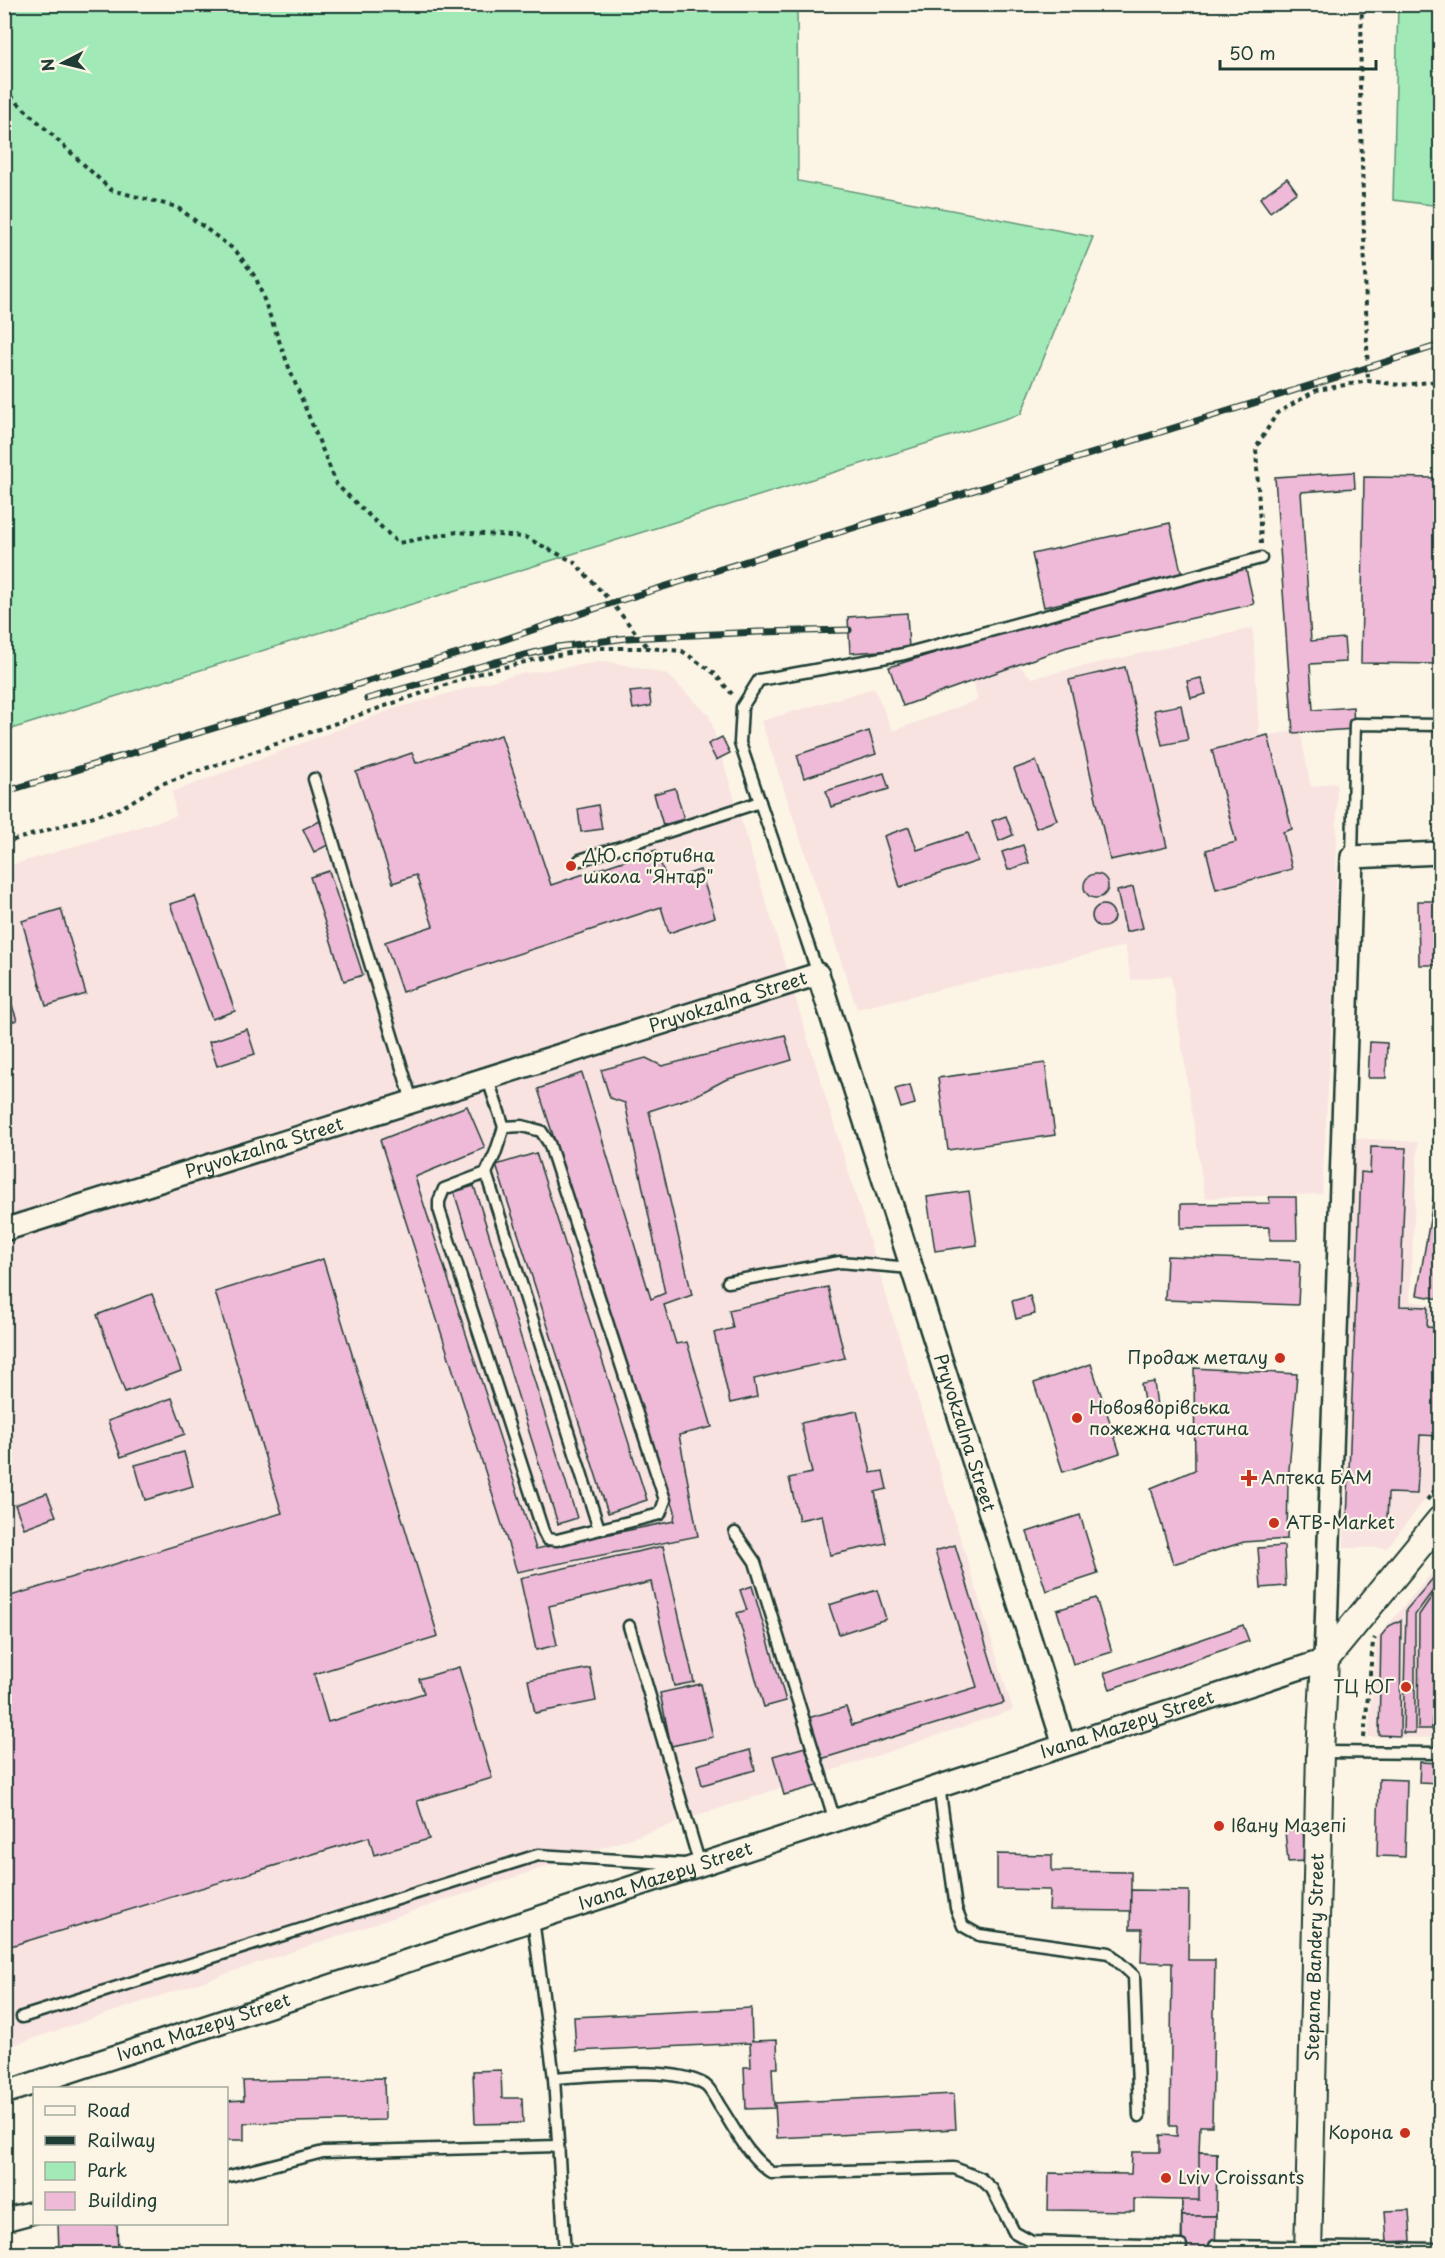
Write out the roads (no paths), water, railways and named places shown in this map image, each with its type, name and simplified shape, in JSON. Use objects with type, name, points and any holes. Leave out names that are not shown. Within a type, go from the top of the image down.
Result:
[{"type":"street","points":[[1325,1660],[1352,856],[1440,853]]},
{"type":"street","name":"Pryvokzalna Street","points":[[4,1230],[818,974],[1064,1745]]},
{"type":"street","points":[[1325,1660],[1440,1520]]},
{"type":"street","name":"Ivana Mazepy Street","points":[[4,2093],[1325,1660]]},
{"type":"street","name":"Stepana Bandery Street","points":[[1308,2251],[1320,1752],[1325,1660]]},
{"type":"street","points":[[4,2220],[33,2212]]},
{"type":"lane","points":[[818,974],[740,743],[742,706],[759,680],[904,654],[1261,558]]},
{"type":"lane","points":[[1352,856],[1355,724],[1440,725]]},
{"type":"lane","points":[[314,779],[412,1101]]},
{"type":"lane","points":[[580,860],[760,802]]},
{"type":"lane","points":[[487,1077],[504,1127],[486,1173],[598,1529]]},
{"type":"lane","points":[[486,1173],[444,1189],[439,1201],[439,1209],[547,1539],[557,1540],[660,1514],[665,1500],[549,1143],[541,1131],[522,1126],[504,1127]]},
{"type":"lane","points":[[728,1282],[840,1262],[911,1268]]},
{"type":"lane","points":[[735,1533],[755,1562],[835,1821]]},
{"type":"lane","points":[[22,2017],[538,1855],[700,1865],[629,1626]]},
{"type":"lane","points":[[1320,1752],[1440,1753]]},
{"type":"lane","points":[[939,1786],[956,1908],[963,1926],[979,1935],[1109,1953],[1134,1976],[1139,2116]]},
{"type":"lane","points":[[533,1919],[554,2078],[565,2253]]},
{"type":"lane","points":[[554,2078],[667,2073],[689,2077],[708,2087],[749,2152],[760,2165],[772,2173],[954,2168],[980,2178],[992,2189],[1014,2232],[1032,2242],[1055,2248],[1113,2249],[1182,2246]]},
{"type":"lane","points":[[228,2176],[323,2152],[558,2146]]},
{"type":"lane","points":[[1215,2246],[1308,2251],[1440,2249]]},
{"type":"railway","points":[[4,792],[500,641],[612,603],[1440,345]]},
{"type":"railway","points":[[367,699],[492,663],[558,647],[627,638],[849,630]]},
{"type":"place","name":"ДЮ спортивна школа \"Янтар\"","points":[[571,866]]},
{"type":"place","name":"Продаж металу","points":[[1280,1358]]},
{"type":"place","name":"Новояворівська пожежна частина","points":[[1077,1418]]},
{"type":"place","name":"Аптека БАМ","points":[[1249,1478]]},
{"type":"place","name":"ATB-Market","points":[[1274,1523]]},
{"type":"place","name":"ТЦ ЮГ","points":[[1406,1687]]},
{"type":"place","name":"Івану Мазепі","points":[[1219,1826]]},
{"type":"place","name":"Корона","points":[[1405,2133]]},
{"type":"place","name":"Lviv Croissants","points":[[1166,2178]]}]
